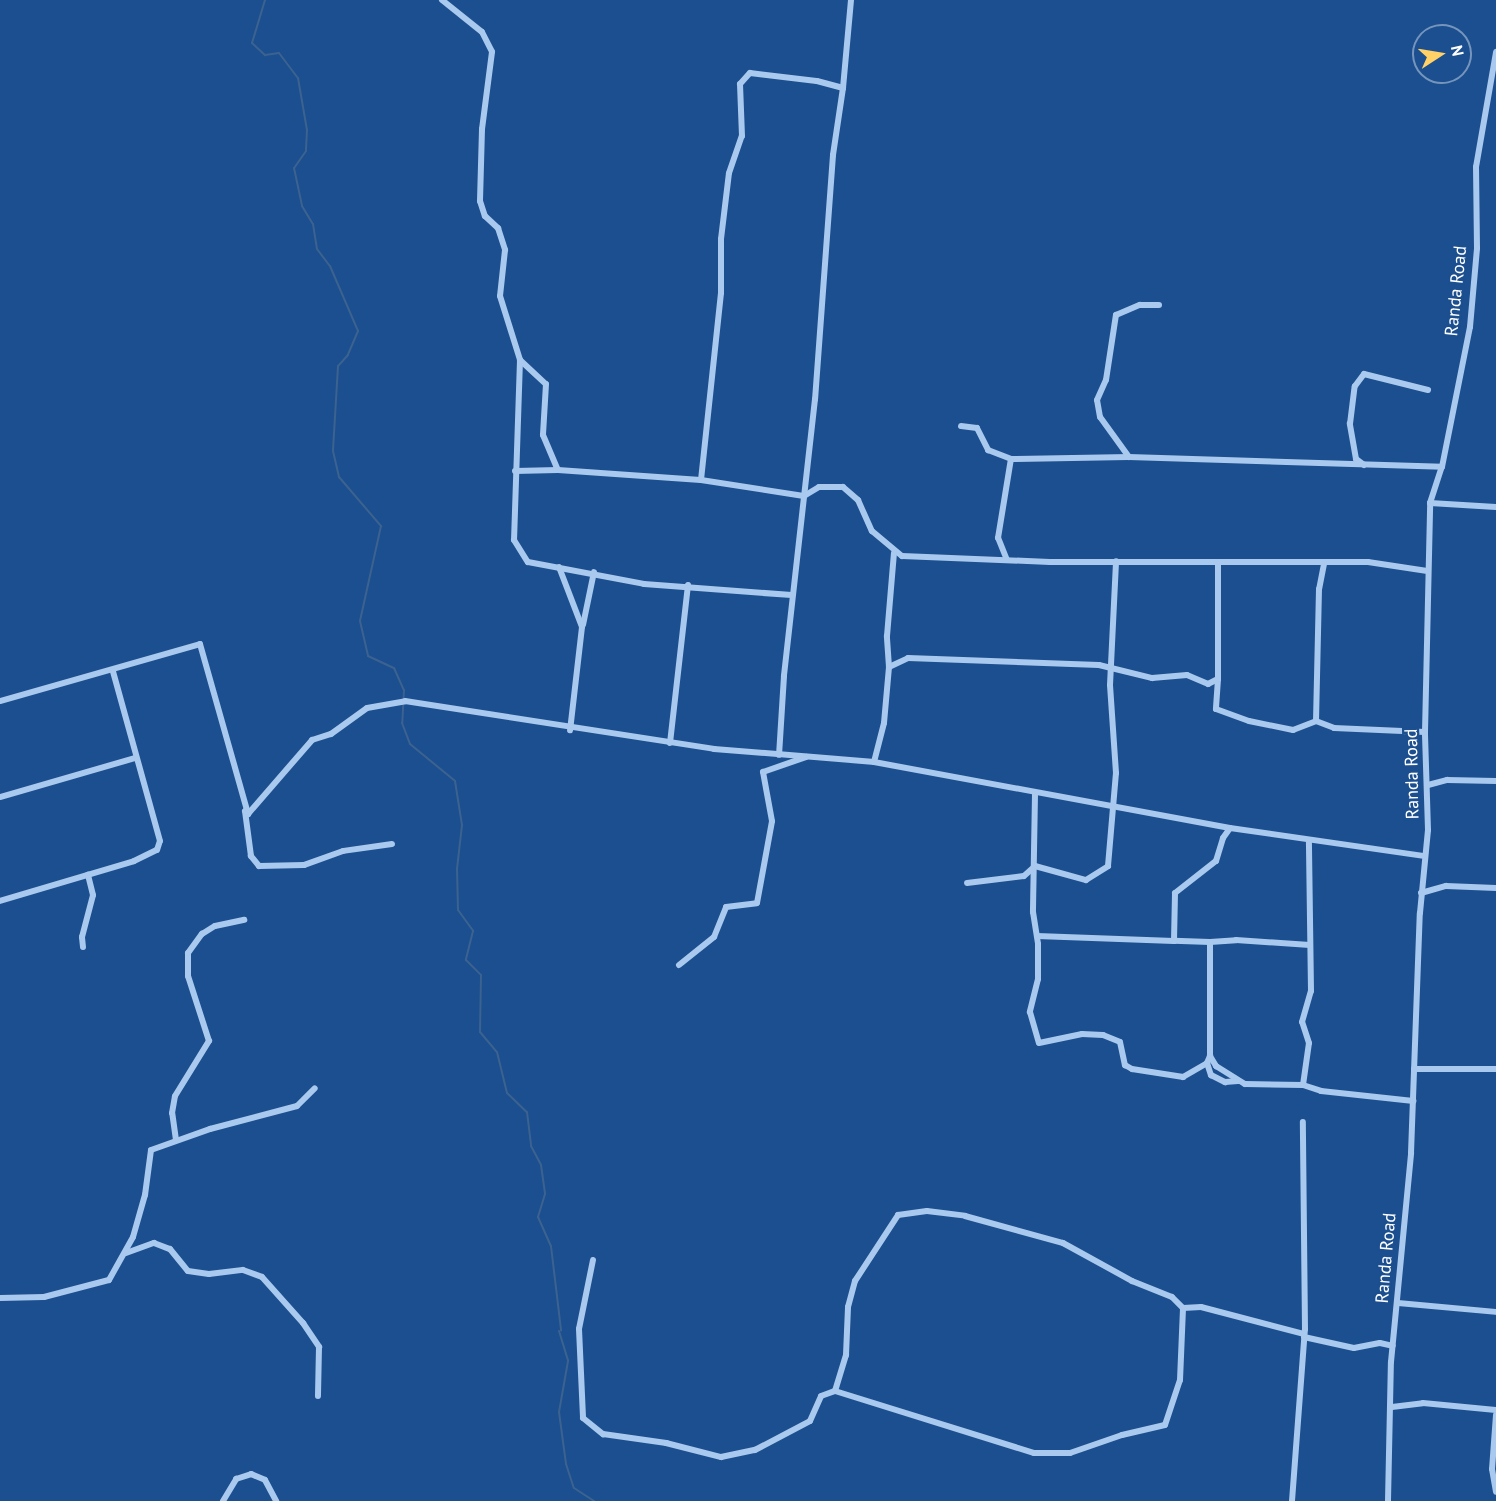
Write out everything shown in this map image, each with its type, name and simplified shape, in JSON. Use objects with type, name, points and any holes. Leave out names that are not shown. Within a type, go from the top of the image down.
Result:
[{"type":"street","points":[[442,0],[482,32],[492,52],[482,129],[480,201],[484,216],[498,228],[505,250],[500,296],[520,360],[514,540],[520,554],[534,566],[594,572],[644,584],[688,585],[792,595]]},
{"type":"street","points":[[779,755],[833,155],[843,88],[850,0]]},
{"type":"street","name":"Randa Road","points":[[1388,1501],[1392,1407],[1389,1385],[1398,1302],[1413,1101],[1421,893],[1428,786],[1425,732],[1430,503],[1442,467],[1470,327],[1477,248],[1476,166],[1496,52]]},
{"type":"street","points":[[701,480],[721,292],[722,230],[729,172],[742,136],[740,84],[750,73],[817,81],[843,88]]},
{"type":"street","points":[[1130,457],[1100,417],[1097,400],[1106,380],[1116,315],[1140,305],[1159,305]]},
{"type":"street","points":[[520,360],[546,384],[543,435],[558,470]]},
{"type":"street","points":[[1365,466],[1356,459],[1350,424],[1355,386],[1364,374],[1400,386],[1428,390]]},
{"type":"street","points":[[961,426],[976,428],[988,450],[1011,459],[1130,457],[1442,467]]},
{"type":"street","points":[[1007,560],[998,538],[1011,459]]},
{"type":"street","points":[[515,471],[558,470],[701,480],[804,496],[819,487],[843,487],[852,492],[872,531],[894,553],[911,557],[1324,564],[1368,562],[1427,572]]},
{"type":"street","points":[[1430,503],[1496,507]]},
{"type":"street","points":[[874,762],[884,723],[889,667],[887,636],[894,553]]},
{"type":"street","points":[[1035,866],[1086,880],[1108,866],[1116,773],[1112,668],[1116,561]]},
{"type":"street","points":[[1218,562],[1216,709],[1279,729],[1293,730],[1316,721],[1334,728],[1425,732]]},
{"type":"street","points":[[1316,721],[1319,588],[1324,564]]},
{"type":"street","points":[[559,567],[582,627]]},
{"type":"street","points":[[570,730],[582,627],[594,572]]},
{"type":"street","points":[[670,743],[688,585]]},
{"type":"street","points":[[0,701],[113,672],[192,643],[200,644],[248,814]]},
{"type":"street","points":[[889,667],[908,658],[1112,668],[1152,678],[1187,675],[1208,684],[1218,680]]},
{"type":"street","points":[[0,901],[147,856],[157,850],[160,841],[135,758],[113,672]]},
{"type":"street","points":[[248,814],[312,740],[331,734],[381,703],[405,701],[570,730],[779,755],[874,762],[1035,794],[1230,828],[1425,856]]},
{"type":"street","points":[[679,965],[714,937],[726,907],[757,903],[772,821],[763,772],[806,757]]},
{"type":"street","points":[[0,797],[135,758]]},
{"type":"street","points":[[1428,786],[1447,780],[1496,781]]},
{"type":"street","points":[[1035,794],[1033,912],[1037,936],[1038,979],[1030,1012],[1039,1043],[1082,1034],[1103,1035],[1123,1046],[1125,1065],[1176,1077],[1208,1060]]},
{"type":"street","points":[[248,814],[245,811],[251,856],[260,866],[304,865],[343,851],[392,844]]},
{"type":"street","points":[[1174,941],[1175,893],[1216,861],[1222,838],[1230,828]]},
{"type":"street","points":[[1303,1085],[1309,1043],[1302,1022],[1311,991],[1309,841]]},
{"type":"street","points":[[967,883],[1024,876],[1035,866]]},
{"type":"street","points":[[83,947],[93,895],[88,874]]},
{"type":"street","points":[[1421,893],[1446,886],[1496,888]]},
{"type":"street","points":[[176,1140],[172,1113],[175,1096],[209,1041],[188,976],[188,953],[202,934],[215,926],[244,920]]},
{"type":"street","points":[[1037,936],[1210,942],[1236,940],[1310,945]]},
{"type":"street","points":[[1208,1060],[1210,942]]},
{"type":"street","points":[[1208,1060],[1238,1081],[1252,1086],[1303,1085],[1322,1091],[1413,1101]]},
{"type":"street","points":[[1414,1069],[1496,1069]]},
{"type":"street","points":[[0,1298],[44,1297],[102,1284],[126,1253],[145,1195],[151,1150],[176,1140],[297,1106],[315,1088]]},
{"type":"street","points":[[1292,1501],[1304,1336],[1303,1122]]},
{"type":"street","points":[[593,1260],[579,1329],[579,1380],[583,1418],[603,1434],[666,1443],[721,1457],[755,1450],[810,1421],[821,1396],[835,1391],[1034,1453],[1070,1453],[1122,1435],[1166,1425],[1180,1380],[1183,1308],[1172,1297],[1122,1276],[1063,1243],[965,1216],[927,1211],[898,1215],[855,1281],[848,1307],[846,1355],[835,1391]]},
{"type":"street","points":[[126,1253],[154,1243],[170,1249],[188,1271],[209,1274],[243,1270],[262,1278],[303,1323],[319,1347],[318,1396]]},
{"type":"street","points":[[1398,1302],[1496,1312]]},
{"type":"street","points":[[1183,1308],[1201,1307],[1354,1348],[1380,1343],[1393,1346]]},
{"type":"street","points":[[1392,1407],[1423,1403],[1496,1410]]},
{"type":"street","points":[[1494,1501],[1496,1492],[1492,1469],[1496,1415]]},
{"type":"street","points":[[223,1501],[236,1479],[251,1474],[266,1480],[276,1501]]},
{"type":"waterway","points":[[265,0],[252,43],[265,55],[279,53],[298,78],[307,130],[306,151],[294,168],[302,206],[313,224],[317,249],[330,266],[358,331],[348,355],[338,366],[333,451],[339,477],[381,526],[360,621],[368,656],[394,668],[404,690],[402,723],[410,744],[455,781],[462,825],[457,869],[458,910],[473,931],[466,960],[481,975],[480,1032],[497,1052],[507,1093],[527,1112],[531,1146],[541,1165],[545,1194],[538,1217],[551,1246],[561,1330]]},
{"type":"waterway","points":[[559,1331],[568,1361],[559,1412],[566,1464],[574,1488],[594,1501]]}]
